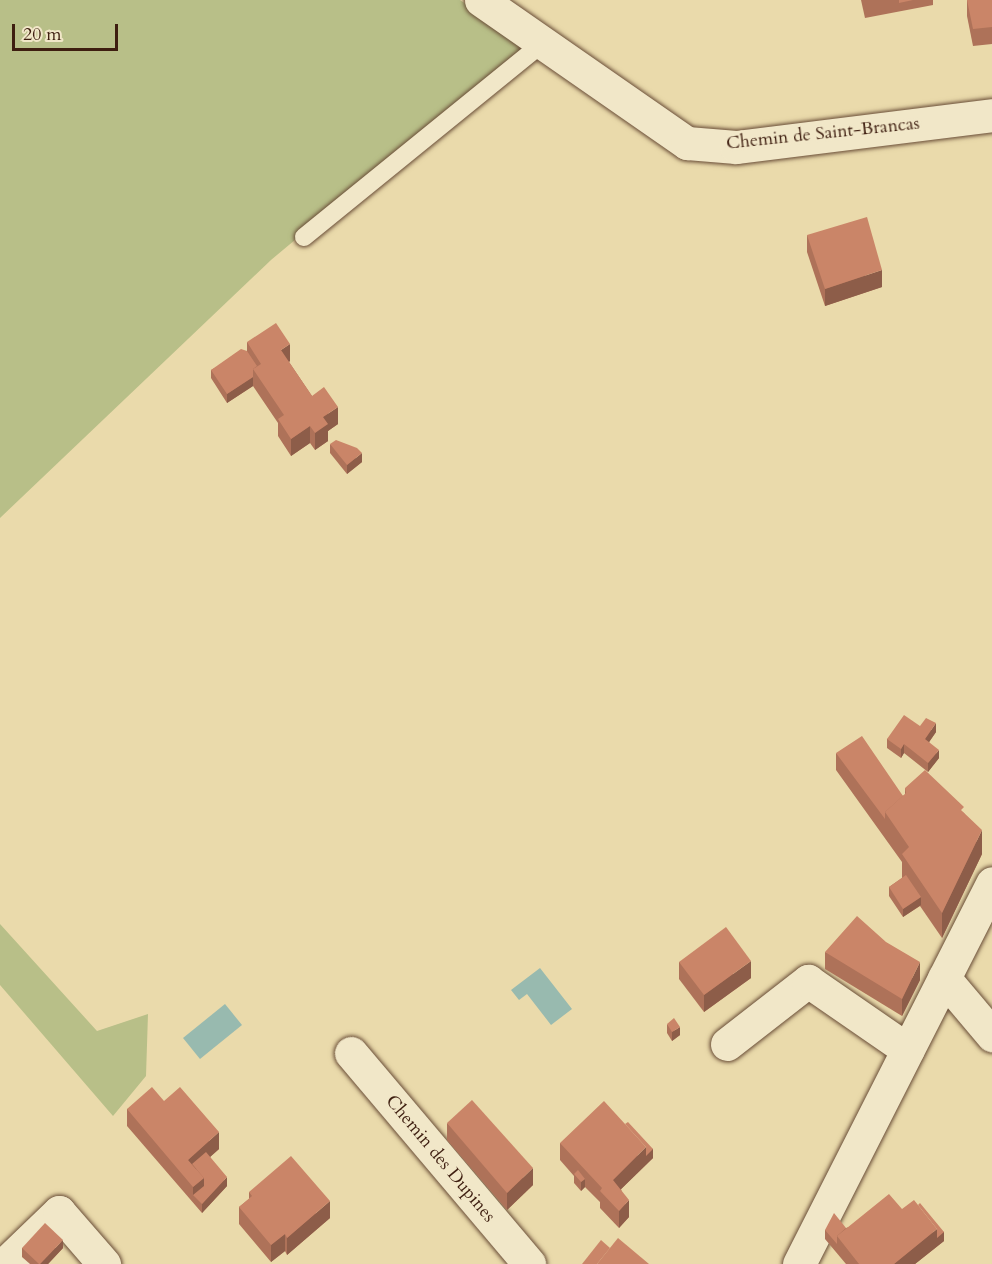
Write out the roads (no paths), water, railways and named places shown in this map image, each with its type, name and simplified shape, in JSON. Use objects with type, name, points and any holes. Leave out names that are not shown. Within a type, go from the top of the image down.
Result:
[{"type":"street","name":"Chemin de Saint-Brancas","points":[[481,0],[687,142],[736,147],[992,115]]},
{"type":"street","points":[[799,1264],[992,883]]},
{"type":"street","points":[[944,978],[992,1035]]},
{"type":"street","points":[[727,1044],[808,981],[908,1050]]},
{"type":"street","name":"Chemin des Dupines","points":[[351,1053],[529,1264]]},
{"type":"street","points":[[5,1264],[59,1212],[104,1264]]},
{"type":"lane","points":[[304,237],[543,43]]},
{"type":"water","points":[[540,968],[572,1009],[551,1025],[527,994],[519,1000],[511,990]]},
{"type":"water","points":[[225,1004],[242,1025],[200,1059],[183,1038]]}]
